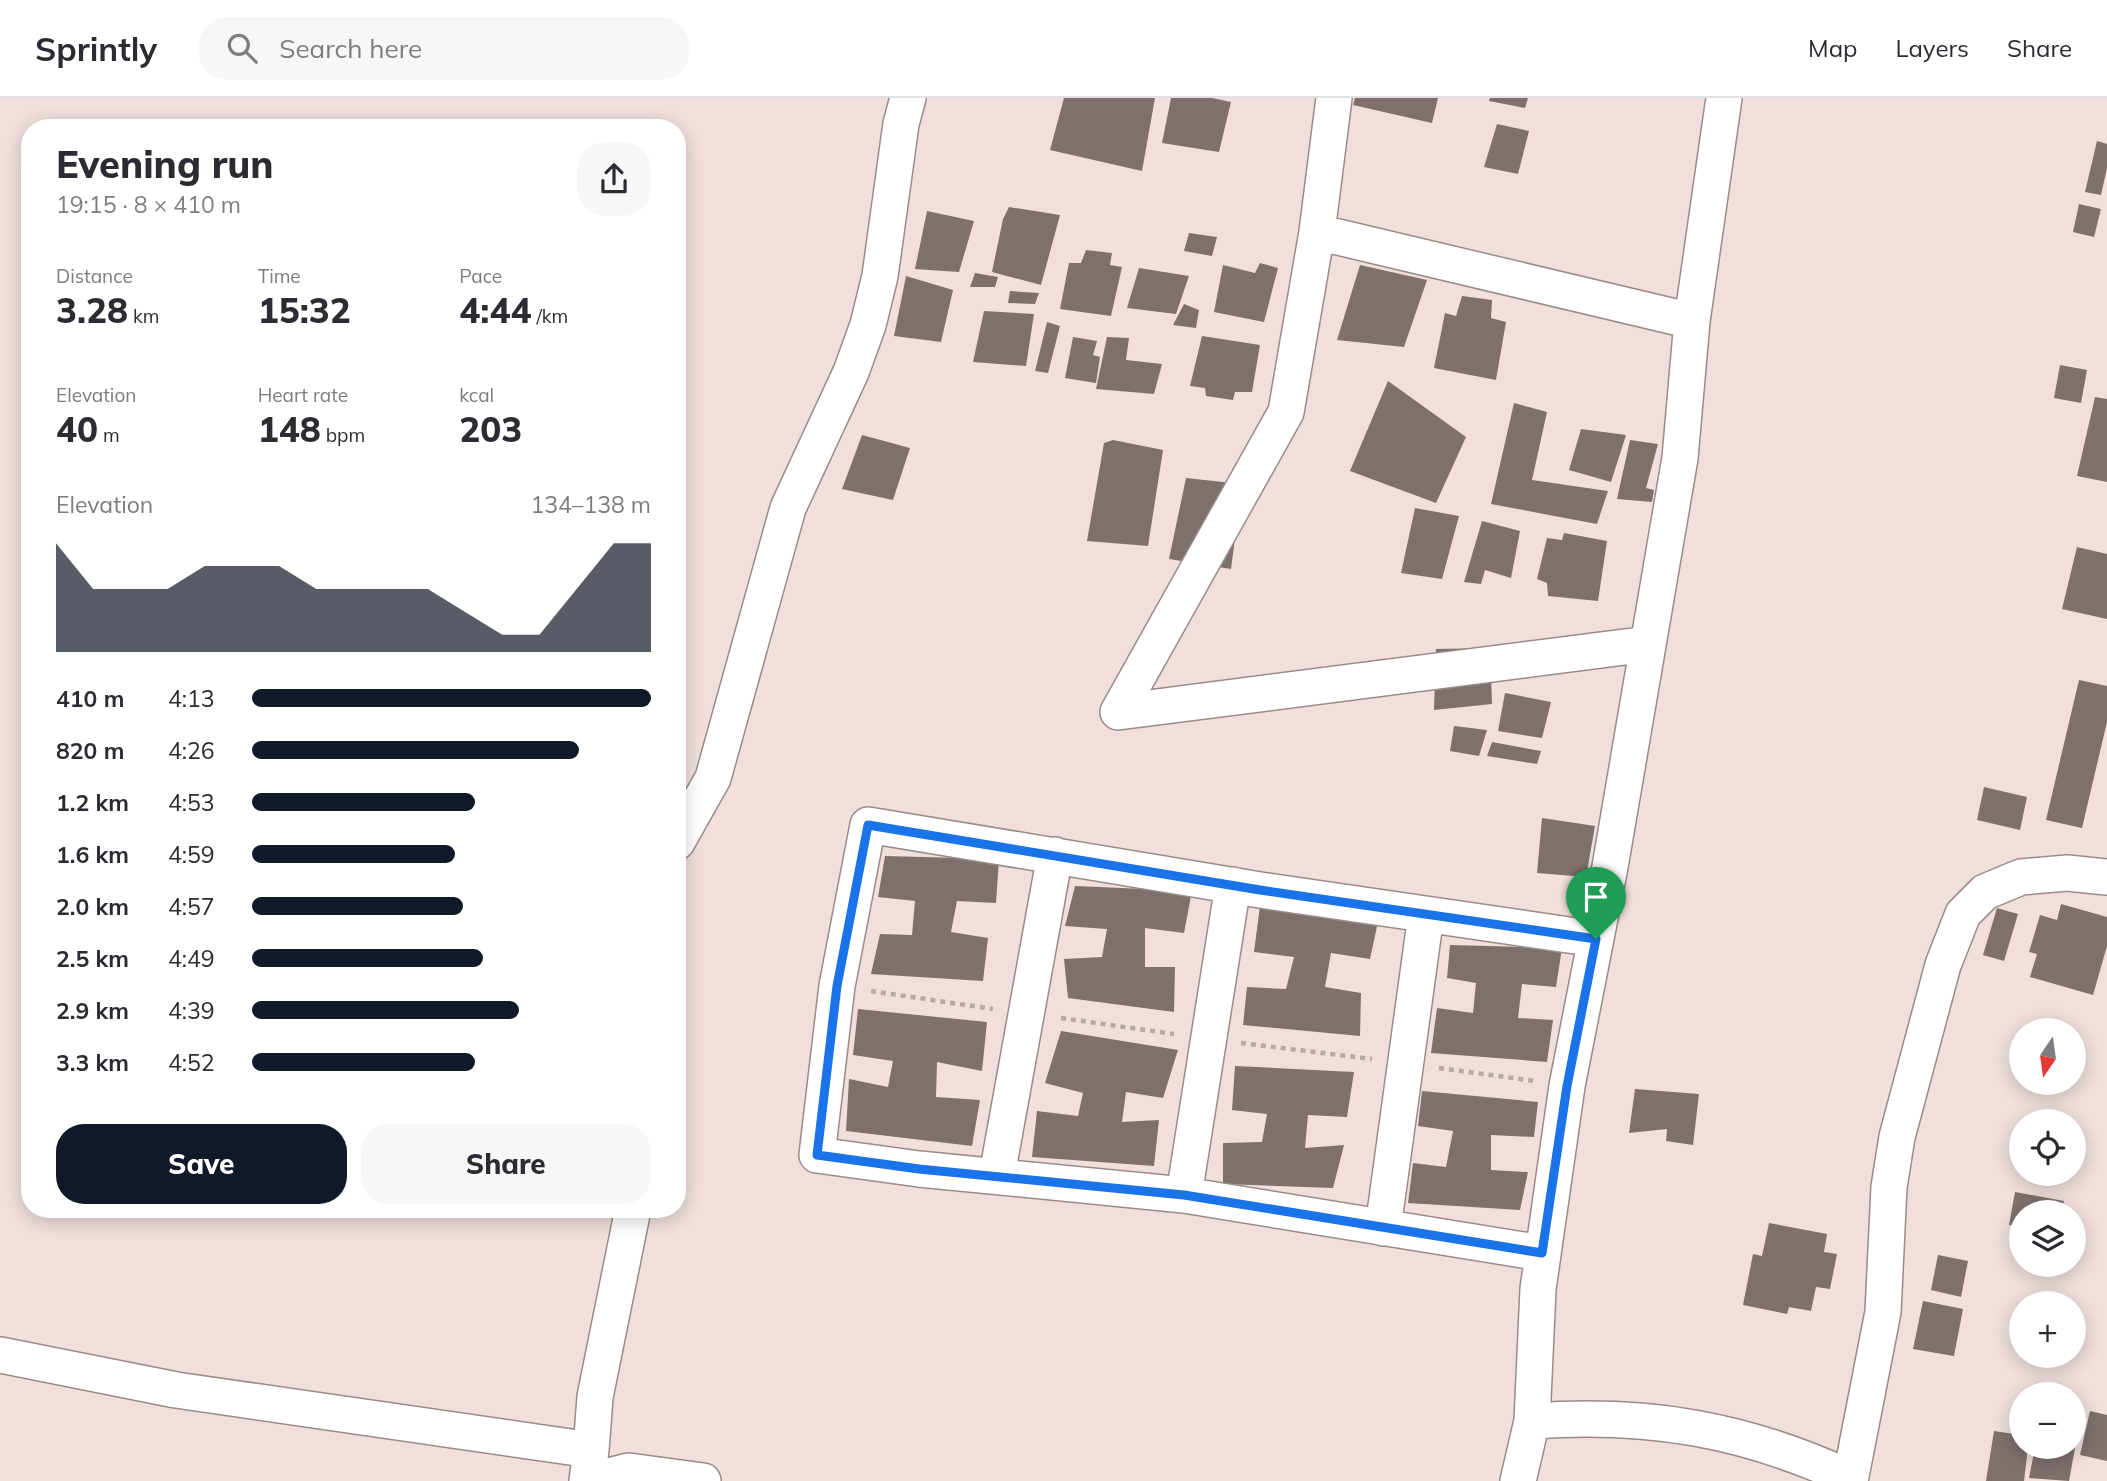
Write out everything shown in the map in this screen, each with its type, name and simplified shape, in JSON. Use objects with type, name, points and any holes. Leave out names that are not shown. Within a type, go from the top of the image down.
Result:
[{"type":"street","points":[[686,826],[713,778],[788,508],[851,372],[869,325],[880,276],[901,124],[908,98]]},
{"type":"street","points":[[1334,98],[1317,232],[1286,412],[1118,712],[1648,644]]},
{"type":"street","points":[[1518,1481],[1532,1421],[1542,1253],[1567,1086],[1596,939],[1680,458],[1692,321],[1724,98]]},
{"type":"street","points":[[1317,232],[1692,321]]},
{"type":"street","points":[[1542,1253],[1184,1195],[919,1169],[817,1155],[837,986],[868,825],[1233,885],[1596,939]]},
{"type":"street","points":[[997,1175],[1055,855]]},
{"type":"street","points":[[1532,1421],[1594,1417],[1706,1429],[1777,1448],[1850,1479],[1883,1312],[1889,1187],[1897,1137],[1943,965],[1963,914],[1984,892],[2021,877],[2067,873],[2107,877]]},
{"type":"street","points":[[1184,1195],[1233,885]]},
{"type":"street","points":[[1383,1228],[1426,915]]},
{"type":"street","points":[[589,1471],[598,1384],[631,1218]]},
{"type":"street","points":[[0,1355],[589,1471],[629,1471],[704,1481]]},
{"type":"building","points":[[1064,98],[1155,98],[1142,171],[1050,150]]},
{"type":"building","points":[[1171,98],[1212,98],[1231,102],[1219,152],[1162,143]]},
{"type":"building","points":[[1355,98],[1438,98],[1432,123],[1353,105]]},
{"type":"building","points":[[1490,98],[1528,98],[1525,108],[1489,101]]},
{"type":"building","points":[[1497,124],[1529,131],[1518,174],[1484,167]]},
{"type":"building","points":[[2097,141],[2107,144],[2107,168],[2101,195],[2085,192]]},
{"type":"building","points":[[2079,204],[2101,209],[2094,237],[2073,232]]},
{"type":"building","points":[[1009,207],[1060,215],[1041,285],[992,272],[1003,219]]},
{"type":"building","points":[[927,211],[974,221],[959,272],[915,269]]},
{"type":"building","points":[[1189,233],[1217,237],[1212,256],[1184,251]]},
{"type":"building","points":[[1086,250],[1112,253],[1110,265],[1122,267],[1111,316],[1060,309],[1069,263],[1081,263]]},
{"type":"building","points":[[1260,263],[1278,268],[1264,322],[1214,312],[1223,265],[1255,273]]},
{"type":"building","points":[[1360,265],[1427,280],[1404,347],[1337,340]]},
{"type":"building","points":[[1139,268],[1189,276],[1176,314],[1127,308]]},
{"type":"building","points":[[975,273],[998,277],[995,287],[970,287]]},
{"type":"building","points":[[906,276],[953,290],[941,342],[894,336]]},
{"type":"building","points":[[1010,291],[1039,293],[1035,304],[1008,303]]},
{"type":"building","points":[[1462,296],[1492,300],[1491,318],[1506,322],[1496,380],[1434,368],[1445,313],[1456,316]]},
{"type":"building","points":[[1184,304],[1199,310],[1196,328],[1173,325]]},
{"type":"building","points":[[984,311],[1034,314],[1026,366],[973,362]]},
{"type":"building","points":[[1047,322],[1060,326],[1048,373],[1035,371]]},
{"type":"building","points":[[1202,336],[1260,345],[1252,392],[1235,392],[1233,400],[1206,396],[1205,388],[1190,386]]},
{"type":"building","points":[[1073,337],[1097,341],[1093,355],[1100,357],[1096,383],[1065,378]]},
{"type":"building","points":[[1107,337],[1129,338],[1126,360],[1162,364],[1154,394],[1096,389]]},
{"type":"building","points":[[2060,365],[2087,370],[2081,403],[2054,398]]},
{"type":"building","points":[[1388,381],[1466,437],[1436,503],[1350,471]]},
{"type":"building","points":[[2095,397],[2107,399],[2107,482],[2077,476]]},
{"type":"building","points":[[1514,403],[1547,412],[1532,480],[1608,491],[1597,524],[1491,504]]},
{"type":"building","points":[[1581,429],[1626,435],[1611,482],[1569,470]]},
{"type":"building","points":[[862,435],[910,448],[893,500],[842,489]]},
{"type":"building","points":[[1113,440],[1163,450],[1148,546],[1087,541],[1104,443]]},
{"type":"building","points":[[1630,440],[1658,444],[1646,488],[1654,490],[1652,502],[1617,499]]},
{"type":"building","points":[[1186,478],[1242,484],[1231,569],[1169,559]]},
{"type":"building","points":[[1415,508],[1459,516],[1442,579],[1401,573]]},
{"type":"building","points":[[1482,521],[1520,531],[1511,578],[1485,570],[1481,584],[1464,582]]},
{"type":"building","points":[[1564,533],[1607,541],[1598,601],[1548,596],[1547,583],[1537,579],[1547,538],[1562,540]]},
{"type":"building","points":[[2077,547],[2107,554],[2107,619],[2062,609]]},
{"type":"building","points":[[1490,648],[1492,704],[1434,710],[1436,649]]},
{"type":"building","points":[[2079,680],[2107,686],[2107,722],[2082,828],[2046,820]]},
{"type":"building","points":[[1505,693],[1551,702],[1542,738],[1498,731]]},
{"type":"building","points":[[1454,726],[1487,730],[1479,756],[1450,751]]},
{"type":"building","points":[[1492,742],[1541,751],[1537,764],[1487,756]]},
{"type":"building","points":[[1984,787],[2027,797],[2020,830],[1977,820]]},
{"type":"building","points":[[1542,818],[1595,826],[1586,877],[1537,873]]},
{"type":"building","points":[[885,856],[999,859],[996,903],[957,901],[951,932],[988,938],[983,981],[871,974],[880,934],[912,935],[915,901],[878,897]]},
{"type":"building","points":[[1075,886],[1192,891],[1184,933],[1145,928],[1145,967],[1175,967],[1174,1012],[1068,998],[1064,959],[1102,957],[1107,929],[1065,926]]},
{"type":"building","points":[[2061,904],[2107,917],[2107,946],[2093,995],[2030,977],[2037,954],[2029,952],[2040,915],[2057,920]]},
{"type":"building","points":[[1260,906],[1379,917],[1370,959],[1331,953],[1325,987],[1361,993],[1360,1036],[1243,1025],[1247,987],[1286,989],[1294,957],[1254,952]]},
{"type":"building","points":[[1997,908],[2018,914],[2004,961],[1983,955]]},
{"type":"building","points":[[1450,945],[1562,948],[1556,987],[1522,984],[1518,1018],[1553,1020],[1547,1062],[1431,1053],[1437,1008],[1473,1013],[1476,983],[1447,978]]},
{"type":"building","points":[[858,1009],[987,1022],[982,1071],[937,1062],[936,1097],[980,1100],[972,1146],[846,1131],[849,1079],[888,1087],[893,1061],[853,1055]]},
{"type":"building","points":[[1061,1031],[1178,1050],[1163,1098],[1126,1092],[1122,1122],[1159,1120],[1154,1166],[1032,1157],[1037,1111],[1078,1116],[1083,1093],[1045,1083]]},
{"type":"building","points":[[1235,1066],[1354,1072],[1347,1117],[1308,1115],[1305,1148],[1344,1145],[1333,1188],[1223,1184],[1223,1143],[1262,1142],[1267,1114],[1232,1110]]},
{"type":"building","points":[[1635,1089],[1699,1094],[1693,1145],[1666,1141],[1667,1129],[1629,1133]]},
{"type":"building","points":[[1422,1091],[1538,1102],[1534,1137],[1491,1135],[1491,1170],[1528,1172],[1520,1210],[1408,1203],[1413,1163],[1446,1167],[1453,1131],[1418,1126]]},
{"type":"building","points":[[2015,1192],[2059,1200],[2014,1200]]},
{"type":"building","points":[[1769,1223],[1827,1234],[1824,1252],[1837,1254],[1830,1289],[1816,1287],[1811,1311],[1789,1307],[1787,1314],[1743,1305],[1753,1254],[1762,1256]]},
{"type":"building","points":[[1938,1255],[1968,1261],[1961,1297],[1931,1290]]},
{"type":"building","points":[[1923,1301],[1963,1309],[1954,1356],[1913,1349]]},
{"type":"building","points":[[2090,1411],[2107,1415],[2107,1461],[2086,1456],[2086,1429]]},
{"type":"building","points":[[1994,1431],[2009,1433],[2009,1459],[2027,1459],[2024,1481],[1986,1481]]},
{"type":"building","points":[[2033,1459],[2073,1459],[2069,1481],[2029,1478]]},
{"type":"route","points":[[868,825],[1260,890],[1596,939],[1567,1086],[1542,1253],[1184,1195],[919,1169],[817,1155],[837,986],[868,825]]}]
